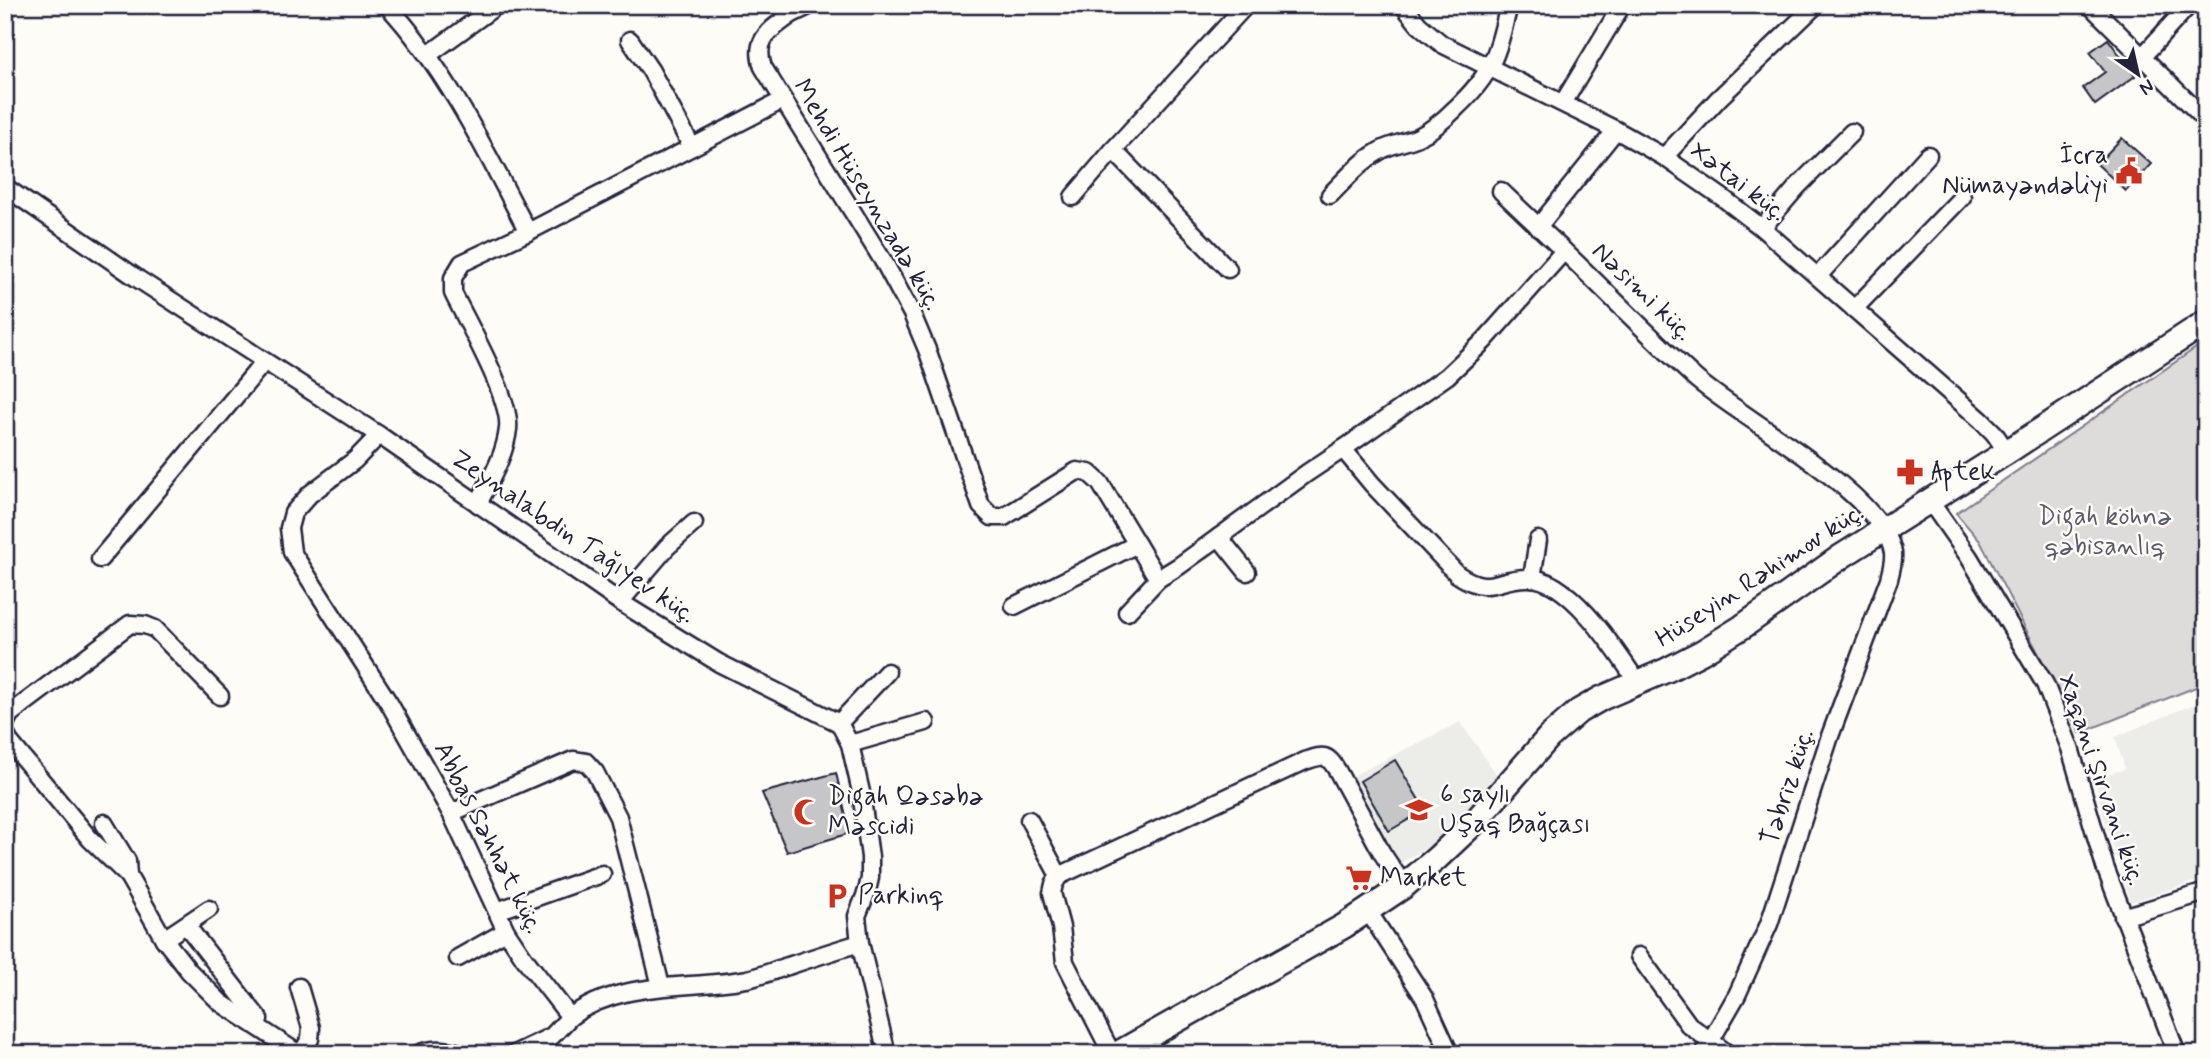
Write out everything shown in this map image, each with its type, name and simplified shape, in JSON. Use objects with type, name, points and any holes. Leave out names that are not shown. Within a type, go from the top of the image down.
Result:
[{"type":"main road","name":"Hüseyin Rəhimov küç.","points":[[1115,1054],[1151,1045],[1404,886],[1472,825],[1561,725],[1602,698],[1702,652],[1883,530],[2206,322]]},
{"type":"street","points":[[387,5],[428,55],[488,154],[528,232]]},
{"type":"street","points":[[428,55],[497,5]]},
{"type":"street","name":"Mehdi Hüseynzadə küç.","points":[[811,5],[789,10],[761,41],[758,54],[763,67],[885,264],[912,314],[982,506],[992,517],[1004,517],[1077,471],[1089,473],[1100,483],[1158,579]]},
{"type":"street","name":"Xətai küç.","points":[[1403,5],[1419,25],[1442,44],[1563,103],[1664,157],[1762,228],[1981,420],[2007,452]]},
{"type":"street","points":[[1330,195],[1378,151],[1418,137],[1439,124],[1477,88],[1490,69],[1499,47],[1509,5]]},
{"type":"street","points":[[1563,103],[1622,5]]},
{"type":"street","points":[[1664,157],[1719,98],[1816,5]]},
{"type":"street","points":[[2091,5],[2206,120]]},
{"type":"street","points":[[2142,57],[2189,5]]},
{"type":"street","points":[[1073,197],[1238,8]]},
{"type":"street","points":[[630,40],[651,71],[692,147]]},
{"type":"street","points":[[478,504],[504,452],[509,426],[506,404],[453,293],[453,278],[462,263],[528,232],[783,100]]},
{"type":"street","points":[[1538,227],[1616,130]]},
{"type":"street","points":[[1762,228],[1798,186],[1852,132]]},
{"type":"street","points":[[1113,150],[1228,269]]},
{"type":"street","points":[[1818,276],[1928,155]]},
{"type":"street","name":"Zeynalabdin Tağıyev küç.","points":[[5,187],[264,362],[379,435],[620,602],[719,663],[839,723]]},
{"type":"street","points":[[1501,191],[1564,251]]},
{"type":"street","points":[[1854,309],[1962,197]]},
{"type":"street","name":"Nəsimi küç.","points":[[1343,449],[1447,376],[1484,341],[1564,251],[1696,378],[1734,408],[1821,468],[1857,498],[1883,530]]},
{"type":"street","points":[[100,559],[264,362]]},
{"type":"street","name":"Abbas Səhhət küç.","points":[[379,435],[355,460],[310,494],[293,513],[289,528],[292,552],[389,703],[450,813],[506,931],[570,1017]]},
{"type":"street","points":[[1127,612],[1158,579],[1343,449],[1457,573],[1471,583],[1483,585],[1518,578],[1549,581],[1590,618],[1638,683]]},
{"type":"street","name":"Xaqani Şirvani küç.","points":[[1929,500],[1975,567],[2045,684],[2070,748],[2105,867],[2177,1054]]},
{"type":"street","points":[[620,602],[667,547],[694,523]]},
{"type":"street","name":"Təbriz küç.","points":[[1707,1047],[1737,995],[1769,924],[1830,736],[1889,579],[1893,551],[1883,530]]},
{"type":"street","points":[[1219,537],[1247,572]]},
{"type":"street","points":[[1532,578],[1538,540]]},
{"type":"street","points":[[1014,606],[1137,544]]},
{"type":"street","points":[[5,724],[10,714],[130,624],[155,629],[220,696]]},
{"type":"street","points":[[887,672],[839,723],[850,744],[870,858],[870,878],[857,916],[860,943],[887,1054]]},
{"type":"street","points":[[850,744],[926,722]]},
{"type":"street","points":[[5,732],[9,741],[90,839],[128,876],[164,939],[206,989],[221,1003],[300,1054],[310,1039],[311,1028],[299,987]]},
{"type":"street","points":[[1115,1054],[1065,962],[1061,927],[1052,893],[1059,876],[1321,755],[1329,758],[1337,770],[1382,853],[1404,886]]},
{"type":"street","points":[[450,813],[573,761],[586,762],[595,772],[618,817],[661,986]]},
{"type":"street","points":[[1029,820],[1059,876]]},
{"type":"street","points":[[104,823],[127,861],[128,876]]},
{"type":"street","points":[[497,911],[602,874]]},
{"type":"street","points":[[2123,917],[2206,892]]},
{"type":"street","points":[[164,939],[209,909]]},
{"type":"street","points":[[1368,911],[1424,999],[1450,1054]]},
{"type":"street","points":[[186,925],[259,1019],[257,1026]]},
{"type":"street","points":[[458,958],[506,931]]},
{"type":"street","points":[[514,1054],[552,1036],[582,1008],[607,998],[661,986],[751,978],[860,943]]},
{"type":"street","points":[[1639,956],[1707,1047],[1728,1054]]},
{"type":"street","points":[[418,1054],[442,1048],[464,1054]]},
{"type":"shaded area","points":[[2206,699],[2206,878],[2131,902],[2104,818],[2095,778],[2125,769],[2115,737]]},
{"type":"shaded area","name":"6 saylı Uşaq Bağçası","points":[[1460,722],[1500,779],[1438,841],[1399,864],[1350,777]]},
{"type":"green space","name":"Digah köhnə qəbisanlıq","points":[[2206,341],[2206,683],[2080,733],[1980,541],[1956,513]]},
{"type":"building","points":[[2108,39],[2135,76],[2095,105],[2083,88],[2105,72],[2090,52]]},
{"type":"building","points":[[2122,138],[2151,164],[2126,191],[2097,164]]},
{"type":"building","points":[[1395,760],[1425,810],[1389,831],[1360,781]]},
{"type":"building","points":[[836,773],[850,833],[787,852],[762,793]]},
{"type":"place","name":"İcra Nümayəndəliyi","points":[[2129,171]]},
{"type":"place","name":"Aptek","points":[[1910,472]]},
{"type":"place","name":"6 saylı Uşaq Bağçası","points":[[1419,810]]},
{"type":"place","name":"Digah Qəsəbə Məscidi","points":[[807,812]]},
{"type":"place","name":"Market","points":[[1359,878]]},
{"type":"place","name":"Parkinq","points":[[837,896]]}]
